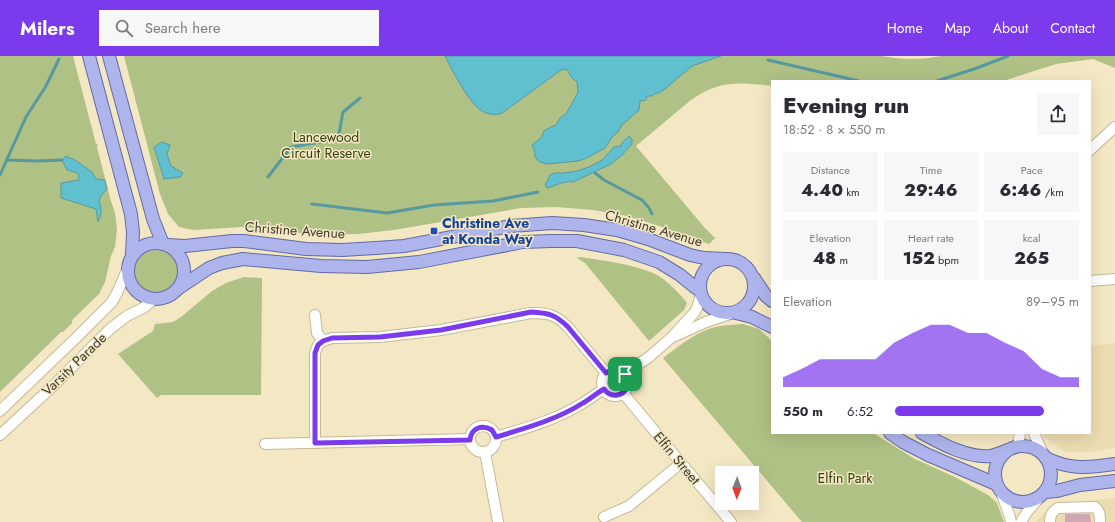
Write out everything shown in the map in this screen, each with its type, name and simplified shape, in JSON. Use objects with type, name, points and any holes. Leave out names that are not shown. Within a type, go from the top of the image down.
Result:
[{"type":"main road","points":[[89,56],[131,214],[133,232],[132,255],[128,268],[128,277],[131,285],[144,297],[153,300],[163,299],[172,295],[179,288],[183,281],[185,272],[184,264],[175,250],[166,244],[155,243],[138,249],[132,255]]},
{"type":"main road","points":[[109,56],[153,219],[166,244]]},
{"type":"main road","name":"Christine Avenue","points":[[166,244],[195,245],[244,241],[306,249],[342,250],[404,246],[512,226],[552,223],[584,225],[617,230],[704,258],[726,259]]},
{"type":"main road","name":"Christine Avenue","points":[[179,288],[209,268],[222,263],[243,259],[321,266],[367,267],[419,262],[523,242],[551,240],[577,241],[624,250],[659,262],[680,275],[700,292]]},
{"type":"main road","points":[[771,300],[763,291],[748,267],[731,259],[717,261],[710,265],[700,280],[700,292],[712,310],[721,313],[733,313],[752,317],[771,326]]},
{"type":"main road","points":[[733,313],[744,309],[750,303],[754,295],[754,278]]},
{"type":"main road","points":[[891,434],[928,455],[999,488]]},
{"type":"main road","points":[[924,434],[950,447],[975,455],[991,456],[1013,448],[1026,446],[1035,449],[1056,463],[1076,468],[1115,464]]},
{"type":"main road","points":[[1013,448],[1001,456],[996,464],[995,474],[999,488],[1007,498],[1019,502],[1031,501],[1042,495],[1080,485],[1115,481]]},
{"type":"main road","points":[[1042,495],[1050,484],[1051,475],[1050,466],[1044,456]]},
{"type":"street","points":[[1091,149],[1115,127]]},
{"type":"street","name":"Varsity Parade","points":[[0,411],[112,302],[128,268]]},
{"type":"street","points":[[1091,281],[1115,279]]},
{"type":"street","points":[[625,374],[649,357],[672,337],[694,314],[697,308],[700,292]]},
{"type":"street","name":"Varsity Parade","points":[[0,434],[54,385],[110,329],[127,316],[143,308],[153,300]]},
{"type":"street","points":[[315,443],[315,353],[318,345],[323,341],[332,338],[380,337],[441,330],[531,312],[542,313],[553,315],[561,320],[606,373]]},
{"type":"street","points":[[672,337],[706,322],[733,313]]},
{"type":"street","points":[[315,315],[317,333],[323,341]]},
{"type":"street","points":[[618,370],[625,374],[627,378],[627,386],[623,393],[612,395],[606,392],[602,380],[606,373],[618,370]]},
{"type":"street","points":[[496,437],[562,415],[584,403],[604,389]]},
{"type":"street","name":"Elfin Street","points":[[623,393],[731,522]]},
{"type":"street","points":[[484,426],[492,430],[496,437],[495,445],[489,451],[485,452],[478,452],[474,450],[470,440],[472,431],[476,428],[484,426]]},
{"type":"street","points":[[1013,448],[1020,434]]},
{"type":"street","points":[[1034,434],[1044,456]]},
{"type":"street","points":[[265,444],[470,440]]},
{"type":"street","points":[[485,452],[498,522]]},
{"type":"street","points":[[604,517],[629,506],[681,464]]},
{"type":"street","points":[[999,488],[1011,522]]},
{"type":"street","points":[[1022,522],[1023,517],[1042,495]]},
{"type":"street","points":[[1050,522],[1051,514],[1058,508],[1095,507],[1100,514],[1100,522]]},
{"type":"shaded area","points":[[1115,343],[1115,448],[1090,452],[1065,452],[1043,436],[1043,434],[1091,434],[1091,346]]},
{"type":"shaded area","points":[[1115,498],[1115,522],[1036,522],[1047,510],[1068,503]]},
{"type":"green space","points":[[0,56],[73,56],[96,144],[98,145],[97,147],[115,213],[117,229],[115,247],[111,256],[105,282],[99,294],[72,320],[72,323],[63,332],[61,332],[0,392]]},
{"type":"green space","name":"Lancewood Circuit Reserve","points":[[124,56],[882,56],[912,59],[941,56],[1115,56],[1115,68],[1093,59],[1056,64],[1006,80],[771,80],[771,86],[739,83],[720,86],[701,93],[636,146],[704,227],[714,237],[716,237],[709,244],[627,216],[593,210],[556,207],[521,208],[394,230],[358,234],[317,235],[242,227],[193,230],[179,227],[168,214],[160,194]]},
{"type":"green space","points":[[156,250],[169,254],[175,260],[179,273],[175,286],[169,292],[156,296],[143,292],[137,286],[133,273],[137,260],[143,254]]},
{"type":"green space","points":[[581,257],[628,265],[659,276],[668,283],[687,303],[684,310],[649,341],[585,263],[577,258]]},
{"type":"green space","points":[[244,277],[262,278],[261,395],[161,395],[157,398],[118,354],[153,331],[155,324],[173,322],[212,291],[226,283]]},
{"type":"green space","name":"Elfin Park","points":[[743,324],[759,329],[771,340],[771,434],[875,434],[915,459],[955,477],[988,495],[997,503],[1004,522],[802,522],[759,471],[759,466],[755,466],[663,358],[697,335],[717,327]]},
{"type":"water","points":[[445,56],[721,56],[692,66],[665,89],[652,96],[647,96],[646,100],[640,101],[639,110],[621,126],[605,148],[587,158],[578,161],[547,164],[536,159],[532,145],[542,137],[544,131],[556,125],[560,118],[566,114],[578,92],[577,82],[571,77],[567,69],[561,70],[502,113],[493,114],[481,111],[474,104],[460,84]]},
{"type":"water","points":[[629,136],[632,139],[632,144],[611,164],[573,182],[563,182],[547,188],[545,184],[550,175],[555,173],[577,171],[589,167],[602,160],[614,147],[621,146]]},
{"type":"water","points":[[162,142],[170,145],[167,154],[171,166],[183,173],[180,177],[164,179],[154,147]]},
{"type":"water","points":[[66,156],[75,160],[92,172],[96,179],[105,180],[107,189],[99,201],[101,212],[98,222],[96,209],[61,198],[61,183],[79,180],[78,173],[67,170],[62,160]]},
{"type":"building","points":[[1065,514],[1090,514],[1091,522],[1065,522]]},
{"type":"waterway","points":[[940,80],[1008,56]]},
{"type":"waterway","points":[[0,175],[26,117],[46,86],[59,59]]},
{"type":"waterway","points":[[768,60],[855,80]]},
{"type":"waterway","points":[[268,177],[291,147],[338,139],[343,112],[360,98]]},
{"type":"waterway","points":[[7,160],[62,160]]},
{"type":"waterway","points":[[595,173],[604,180],[642,200],[652,214]]},
{"type":"waterway","points":[[312,204],[387,213],[434,205],[493,201],[538,192]]},
{"type":"place","name":"Christine Ave at Konda Way","points":[[434,231]]},
{"type":"route","points":[[531,312],[542,313],[553,315],[561,320],[606,373],[618,370],[625,374],[628,382],[626,390],[623,393],[612,395],[604,389],[584,403],[562,415],[496,437],[492,430],[484,426],[476,428],[472,431],[470,440],[315,443],[315,353],[318,345],[323,341],[332,338],[380,337],[441,330],[531,312]]}]
